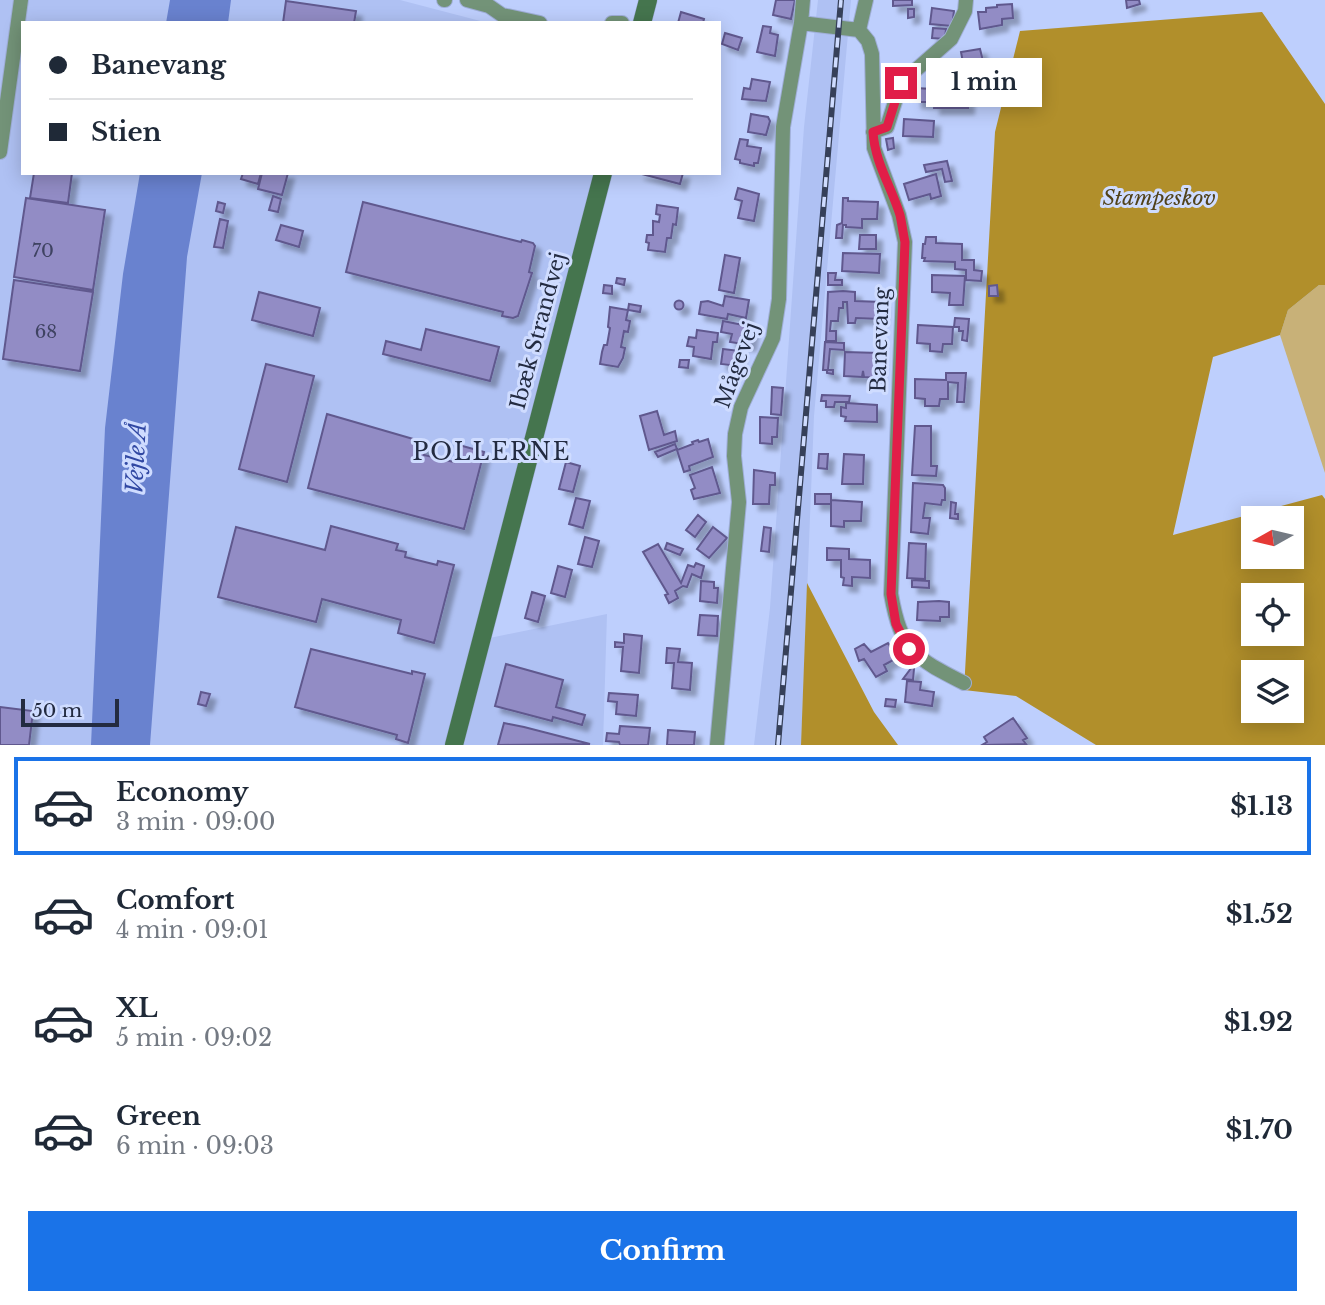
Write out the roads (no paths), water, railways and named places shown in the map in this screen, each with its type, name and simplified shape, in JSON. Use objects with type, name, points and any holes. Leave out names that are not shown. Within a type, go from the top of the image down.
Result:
[{"type":"street","points":[[0,152],[20,0]]},
{"type":"street","points":[[467,0],[489,6],[502,15],[530,21]]},
{"type":"street","points":[[643,21],[648,0]]},
{"type":"street","name":"Mågevej","points":[[718,745],[739,502],[734,456],[735,434],[741,407],[773,338],[779,299],[783,127],[803,0]]},
{"type":"street","points":[[801,23],[859,30],[866,0]]},
{"type":"street","points":[[873,132],[887,127],[901,83],[951,40],[965,11],[966,0]]},
{"type":"street","name":"Banevang","points":[[859,30],[868,41],[872,54],[874,148],[900,215],[905,242],[891,594],[896,624],[909,649],[927,664],[964,683]]},
{"type":"street","name":"Ibæk Strandvej","points":[[454,745],[602,175]]},
{"type":"water","points":[[170,0],[231,0],[228,21],[166,21]]},
{"type":"water","name":"Vejle Å","points":[[140,175],[202,175],[187,257],[150,745],[91,745],[105,428],[123,274]]},
{"type":"railway","points":[[778,745],[841,0]]},
{"type":"district","name":"POLLERNE","points":[[492,452]]},
{"type":"park label","name":"Stampeskov","points":[[1159,198]]}]
